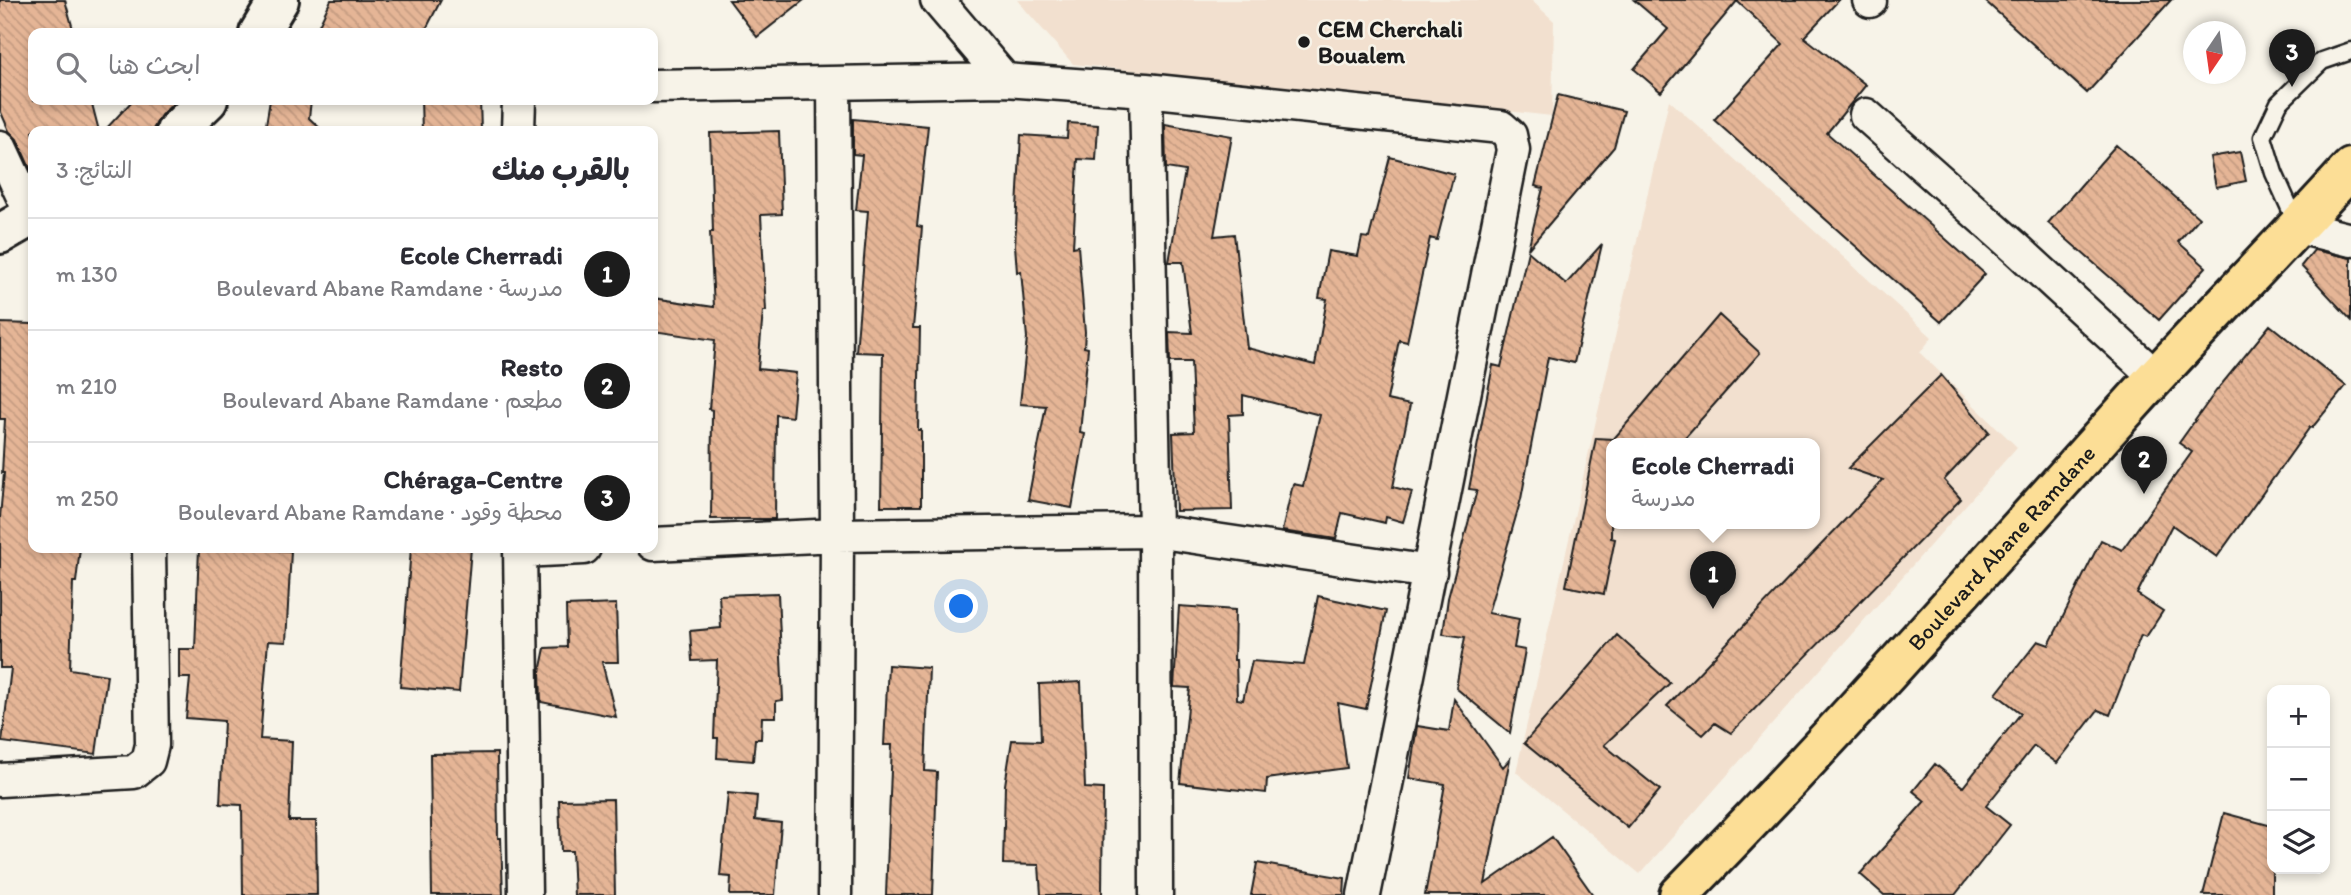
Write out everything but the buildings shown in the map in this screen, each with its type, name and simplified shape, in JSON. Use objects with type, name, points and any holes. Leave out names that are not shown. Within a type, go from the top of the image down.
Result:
[{"type":"main road","name":"Boulevard Abane Ramdane","points":[[1679,895],[1775,797],[2156,377],[2351,168]]},
{"type":"street","points":[[262,28],[279,0]]},
{"type":"street","points":[[937,0],[1005,80]]},
{"type":"street","points":[[658,86],[1005,80],[1146,90],[1500,127],[1510,135],[1513,150],[1364,895]]},
{"type":"street","points":[[834,83],[837,535],[835,895]]},
{"type":"street","points":[[1146,90],[1155,531],[1156,895]]},
{"type":"street","points":[[181,126],[203,105]]},
{"type":"street","points":[[518,126],[519,105]]},
{"type":"street","points":[[1866,115],[2156,377]]},
{"type":"street","points":[[0,147],[22,221]]},
{"type":"street","points":[[2298,227],[2351,240]]},
{"type":"street","points":[[658,544],[837,535],[1155,531],[1430,572]]},
{"type":"street","points":[[0,780],[134,772],[148,761],[152,745],[149,553]]},
{"type":"street","points":[[520,553],[525,895]]},
{"type":"lane","points":[[2298,227],[2274,173],[2263,137],[2278,103],[2322,61],[2351,51]]},
{"type":"shaded area","name":"CEM Cherchali Boualem","points":[[1017,0],[1531,0],[1554,21],[1552,116],[1073,64]]},
{"type":"shaded area","points":[[1669,100],[1932,337],[1920,353],[2017,447],[1640,874],[1516,772]]},
{"type":"place","name":"CEM Cherchali Boualem","points":[[1304,42]]},
{"type":"place","name":"Chéraga-Centre","points":[[2292,87]]},
{"type":"place","name":"Resto","points":[[2144,494]]},
{"type":"place","name":"Ecole Cherradi","points":[[1713,609]]}]
